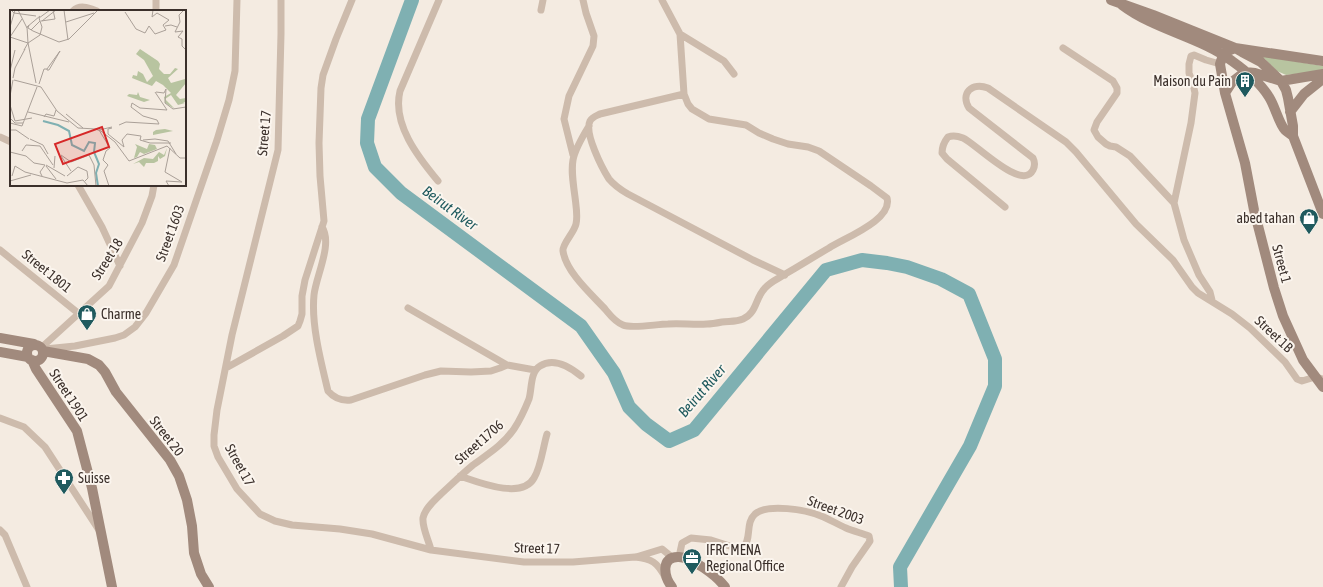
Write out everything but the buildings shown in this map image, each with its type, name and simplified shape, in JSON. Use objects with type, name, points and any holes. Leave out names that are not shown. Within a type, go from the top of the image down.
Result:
[{"type":"street","name":"Street 1603","points":[[40,348],[75,346],[124,335],[141,321],[174,265],[217,140],[229,100],[235,71],[237,0]]},
{"type":"street","name":"Street 17","points":[[281,0],[282,34],[278,150],[234,328],[217,410],[214,435],[214,446],[218,457],[237,489],[254,509],[267,518],[292,525],[340,529],[372,534],[431,550],[524,562],[572,562],[635,557],[662,549],[676,557]]},
{"type":"street","points":[[226,368],[298,326],[302,314],[302,296],[305,280],[322,227],[324,213],[320,169],[321,88],[331,53],[352,0]]},
{"type":"street","points":[[438,181],[423,162],[409,140],[400,115],[398,100],[400,91],[439,0]]},
{"type":"street","points":[[541,10],[543,0]]},
{"type":"street","points":[[574,155],[564,119],[569,96],[593,46],[594,36],[586,13],[584,0]]},
{"type":"street","points":[[662,0],[680,34],[684,94],[688,104],[699,114],[718,121],[746,125],[773,139],[819,151],[887,198],[887,208],[881,218],[785,274],[764,288],[751,314],[737,321],[708,324],[678,323],[635,326],[621,324],[589,294],[573,273],[563,252],[564,246],[576,225],[576,210],[571,163],[576,148],[589,126],[591,119],[600,114],[684,94]]},
{"type":"street","points":[[1111,0],[1235,48],[1261,62],[1281,81],[1286,90],[1293,126],[1293,136],[1323,214]]},
{"type":"street","points":[[1122,5],[1143,18],[1222,59],[1253,78],[1265,91],[1274,105],[1284,130],[1293,136]]},
{"type":"street","points":[[74,10],[80,7],[93,10]]},
{"type":"street","points":[[680,34],[720,58],[734,74]]},
{"type":"street","points":[[1063,48],[1113,81],[1117,88],[1115,98],[1097,122],[1094,130],[1098,137],[1110,146],[1116,147],[1130,156],[1174,203]]},
{"type":"street","points":[[1212,300],[1210,292],[1199,275],[1184,240],[1174,203],[1191,123],[1195,93],[1189,73],[1189,59],[1194,55],[1206,60],[1222,59],[1230,49],[1235,48],[1323,61]]},
{"type":"street","name":"Street 1","points":[[1222,59],[1225,93],[1245,163],[1256,217],[1274,288],[1283,316],[1296,346],[1303,360],[1319,378],[1323,388]]},
{"type":"street","points":[[1225,93],[1232,82],[1245,72],[1255,73],[1281,81],[1323,74]]},
{"type":"street","points":[[1290,112],[1304,94],[1323,79]]},
{"type":"street","points":[[1005,207],[947,160],[942,153],[943,146],[948,137],[955,136],[964,138],[996,163],[1014,173],[1024,176],[1030,175],[1034,169],[1035,162],[1033,158],[969,108],[966,102],[967,95],[974,86],[983,86],[988,88],[1066,142],[1136,224],[1173,260],[1192,287],[1198,293],[1212,300]]},
{"type":"street","points":[[589,126],[592,144],[608,178],[618,187],[628,194],[753,260],[785,274]]},
{"type":"street","points":[[0,137],[10,142]]},
{"type":"street","points":[[79,186],[102,227],[120,266]]},
{"type":"street","name":"Street 18","points":[[40,348],[109,286],[142,223],[152,196],[154,186]]},
{"type":"street","points":[[322,227],[326,236],[324,255],[314,294],[314,312],[322,363],[330,394],[340,400],[351,400],[441,371],[492,371],[506,365]]},
{"type":"street","name":"Street 1801","points":[[0,250],[78,313]]},
{"type":"street","name":"Street 1B","points":[[1212,300],[1250,328],[1285,362],[1300,381],[1319,378]]},
{"type":"street","points":[[408,308],[506,365],[535,370],[541,365],[555,362],[570,368],[581,376]]},
{"type":"street","name":"Street 20","points":[[0,338],[88,359],[99,365],[105,372],[116,392],[170,460],[179,476],[187,500],[192,526],[194,553],[201,574],[209,587]]},
{"type":"street","points":[[0,352],[30,358],[40,359],[43,355],[40,348],[28,349],[30,358]]},
{"type":"street","name":"Street 1901","points":[[30,358],[77,431],[92,488],[112,587]]},
{"type":"street","name":"Street 1706","points":[[431,550],[424,525],[426,510],[460,476],[508,438],[526,406],[535,370]]},
{"type":"street","points":[[0,418],[24,427],[45,447],[100,532]]},
{"type":"street","points":[[460,476],[491,486],[506,488],[528,486],[536,474],[547,434]]},
{"type":"street","name":"Street 2003","points":[[676,557],[682,543],[691,538],[711,540],[736,548],[743,548],[747,544],[749,525],[754,515],[768,509],[804,511],[819,515],[845,528],[869,536],[870,541],[852,567],[841,587]]},
{"type":"street","points":[[0,530],[5,536],[27,587]]},
{"type":"street","name":"Street 17","points":[[635,557],[648,560],[658,565],[670,584]]},
{"type":"street","points":[[670,584],[665,576],[665,567],[668,562],[676,557],[693,562],[700,566],[717,578],[726,587]]},
{"type":"green space","points":[[1257,55],[1323,66],[1323,71],[1286,75],[1277,71],[1265,59]]},
{"type":"waterway","name":"Beirut River","points":[[412,0],[368,119],[367,143],[375,167],[401,193],[581,326],[614,373],[629,407],[646,424],[669,441],[694,430],[826,270],[862,260],[887,263],[907,267],[941,279],[969,294],[995,359],[995,386],[970,446],[900,567],[901,587]]},
{"type":"place","name":"Maison du Pain","points":[[1245,98]]},
{"type":"place","name":"abed tahan","points":[[1309,235]]},
{"type":"place","name":"Charme","points":[[87,331]]},
{"type":"place","name":"Suisse","points":[[64,495]]},
{"type":"place","name":"IFRC MENA Regional Office","points":[[692,575]]}]
